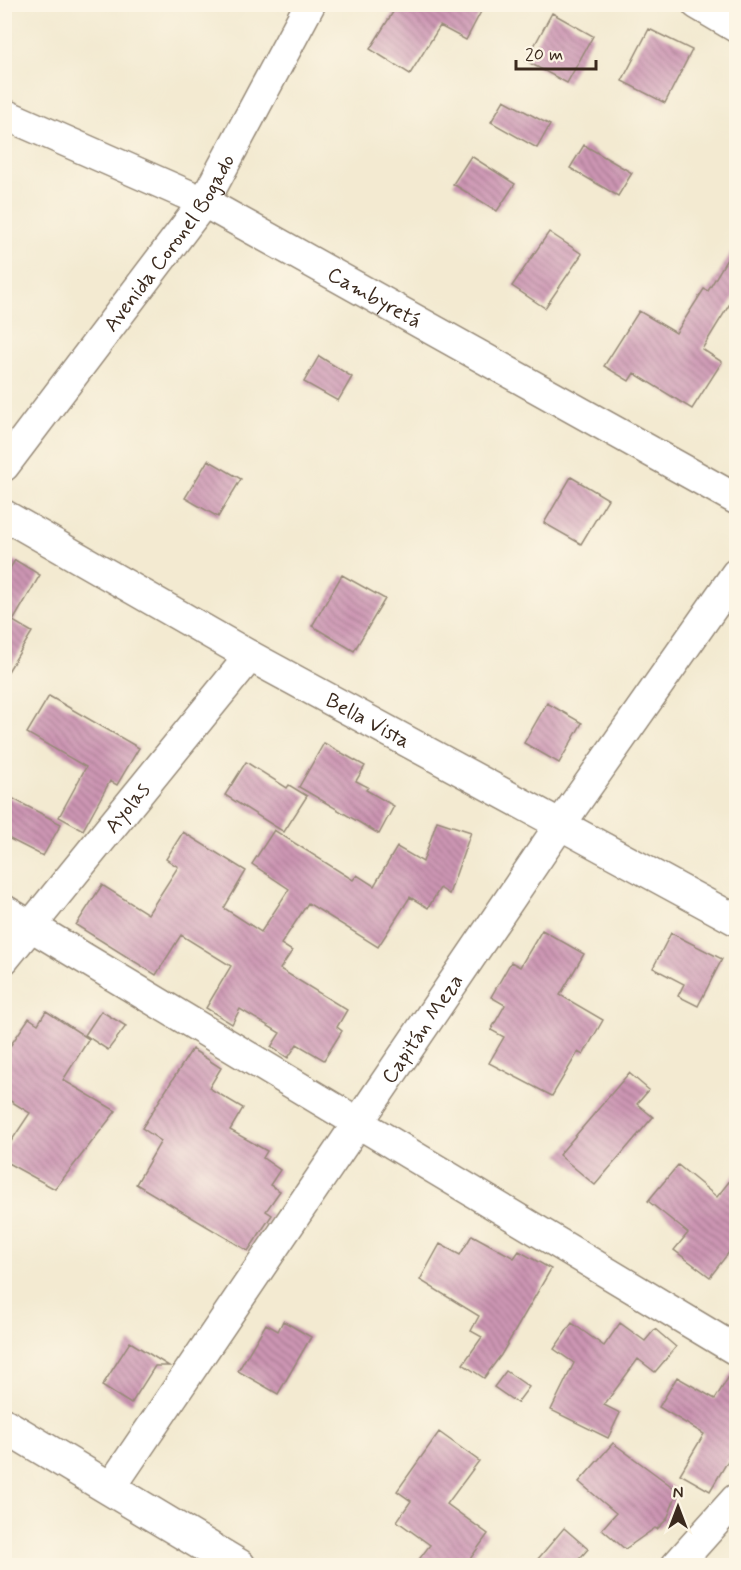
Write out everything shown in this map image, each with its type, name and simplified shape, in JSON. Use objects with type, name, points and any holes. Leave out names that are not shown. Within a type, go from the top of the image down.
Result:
[{"type":"main road","points":[[4,1425],[111,1487],[239,1566]]},
{"type":"street","name":"Avenida Coronel Bogado","points":[[4,466],[204,202],[310,4]]},
{"type":"street","points":[[697,4],[736,27]]},
{"type":"street","name":"Cambyretá","points":[[4,114],[204,202],[736,499]]},
{"type":"street","name":"Bella Vista","points":[[4,515],[250,656],[736,920]]},
{"type":"street","name":"Capitán Meza","points":[[111,1487],[560,825],[736,574]]},
{"type":"street","name":"Ayolas","points":[[4,959],[250,656]]},
{"type":"street","points":[[4,910],[736,1350]]},
{"type":"street","points":[[676,1566],[736,1499]]},
{"type":"building","points":[[398,4],[485,4],[466,40],[440,26],[410,74],[370,49]]},
{"type":"building","points":[[552,13],[593,36],[567,83],[526,61]]},
{"type":"building","points":[[649,29],[692,50],[665,103],[622,81]]},
{"type":"building","points":[[504,100],[550,125],[537,148],[491,122]]},
{"type":"building","points":[[584,145],[632,173],[618,196],[570,168]]},
{"type":"building","points":[[471,156],[515,184],[497,211],[453,184]]},
{"type":"building","points":[[549,232],[582,254],[545,308],[512,286]]},
{"type":"building","points":[[736,244],[736,294],[702,349],[722,362],[692,409],[634,373],[629,381],[604,366],[639,311],[676,333],[704,289],[708,291]]},
{"type":"building","points":[[319,356],[352,377],[338,401],[304,382]]},
{"type":"building","points":[[208,460],[241,479],[218,517],[185,498]]},
{"type":"building","points":[[571,477],[608,499],[581,544],[544,523]]},
{"type":"building","points":[[15,560],[40,575],[13,621],[32,632],[4,678],[4,578]]},
{"type":"building","points":[[342,575],[385,599],[354,651],[312,626]]},
{"type":"building","points":[[49,696],[139,748],[117,785],[110,781],[83,830],[59,817],[86,767],[27,733]]},
{"type":"building","points":[[547,703],[582,723],[559,763],[524,743]]},
{"type":"building","points":[[324,743],[365,766],[356,781],[368,787],[366,790],[394,806],[379,834],[299,787]]},
{"type":"building","points":[[246,762],[287,788],[289,785],[307,796],[284,832],[225,795]]},
{"type":"building","points":[[4,794],[61,824],[43,856],[4,836]]},
{"type":"building","points":[[437,821],[471,832],[449,894],[440,888],[428,908],[410,897],[378,947],[308,903],[281,944],[292,951],[280,969],[347,1010],[337,1027],[342,1031],[324,1060],[297,1044],[288,1058],[271,1047],[280,1033],[240,1009],[232,1024],[206,1008],[231,966],[181,935],[156,975],[76,925],[102,885],[148,914],[178,867],[166,859],[183,832],[246,871],[224,908],[261,932],[289,889],[252,864],[274,830],[353,880],[357,875],[374,886],[397,847],[423,862]]},
{"type":"building","points":[[542,930],[584,954],[560,995],[603,1020],[583,1055],[578,1052],[552,1096],[489,1063],[504,1037],[491,1030],[505,1005],[491,997],[511,962],[520,967]]},
{"type":"building","points":[[671,933],[722,959],[698,1006],[678,996],[684,984],[653,968]]},
{"type":"building","points":[[46,1011],[89,1039],[63,1080],[116,1111],[55,1189],[4,1161],[4,1152],[30,1113],[4,1097],[4,1055],[29,1018],[38,1024]]},
{"type":"building","points":[[101,1011],[126,1026],[108,1050],[85,1035]]},
{"type":"building","points":[[192,1049],[221,1068],[209,1088],[243,1108],[230,1130],[267,1151],[263,1158],[280,1170],[270,1185],[280,1191],[266,1211],[272,1215],[248,1251],[136,1184],[161,1141],[142,1128]]},
{"type":"building","points":[[629,1073],[649,1090],[637,1104],[653,1117],[595,1185],[559,1155]]},
{"type":"building","points":[[678,1165],[717,1197],[736,1173],[736,1243],[710,1277],[674,1250],[688,1233],[648,1201]]},
{"type":"building","points":[[472,1235],[514,1258],[519,1251],[551,1269],[501,1355],[484,1378],[463,1364],[482,1337],[471,1331],[479,1316],[420,1280],[440,1244],[460,1255]]},
{"type":"building","points":[[283,1321],[311,1337],[278,1394],[238,1371],[266,1324],[278,1331]]},
{"type":"building","points":[[572,1323],[604,1346],[620,1323],[645,1341],[655,1329],[676,1347],[655,1372],[638,1359],[604,1405],[620,1413],[608,1438],[551,1410],[574,1363],[554,1349]]},
{"type":"building","points":[[130,1342],[169,1366],[155,1366],[131,1404],[102,1386]]},
{"type":"building","points":[[735,1367],[736,1463],[729,1459],[710,1491],[680,1474],[704,1434],[659,1407],[677,1377],[715,1399]]},
{"type":"building","points":[[506,1371],[529,1387],[517,1403],[494,1387]]},
{"type":"building","points":[[439,1432],[479,1461],[447,1504],[488,1534],[465,1566],[414,1566],[430,1545],[397,1521],[411,1501],[397,1491]]},
{"type":"building","points":[[613,1443],[678,1491],[667,1519],[657,1529],[655,1528],[625,1549],[602,1529],[616,1513],[579,1482]]},
{"type":"building","points":[[564,1528],[588,1549],[573,1566],[532,1566]]}]
